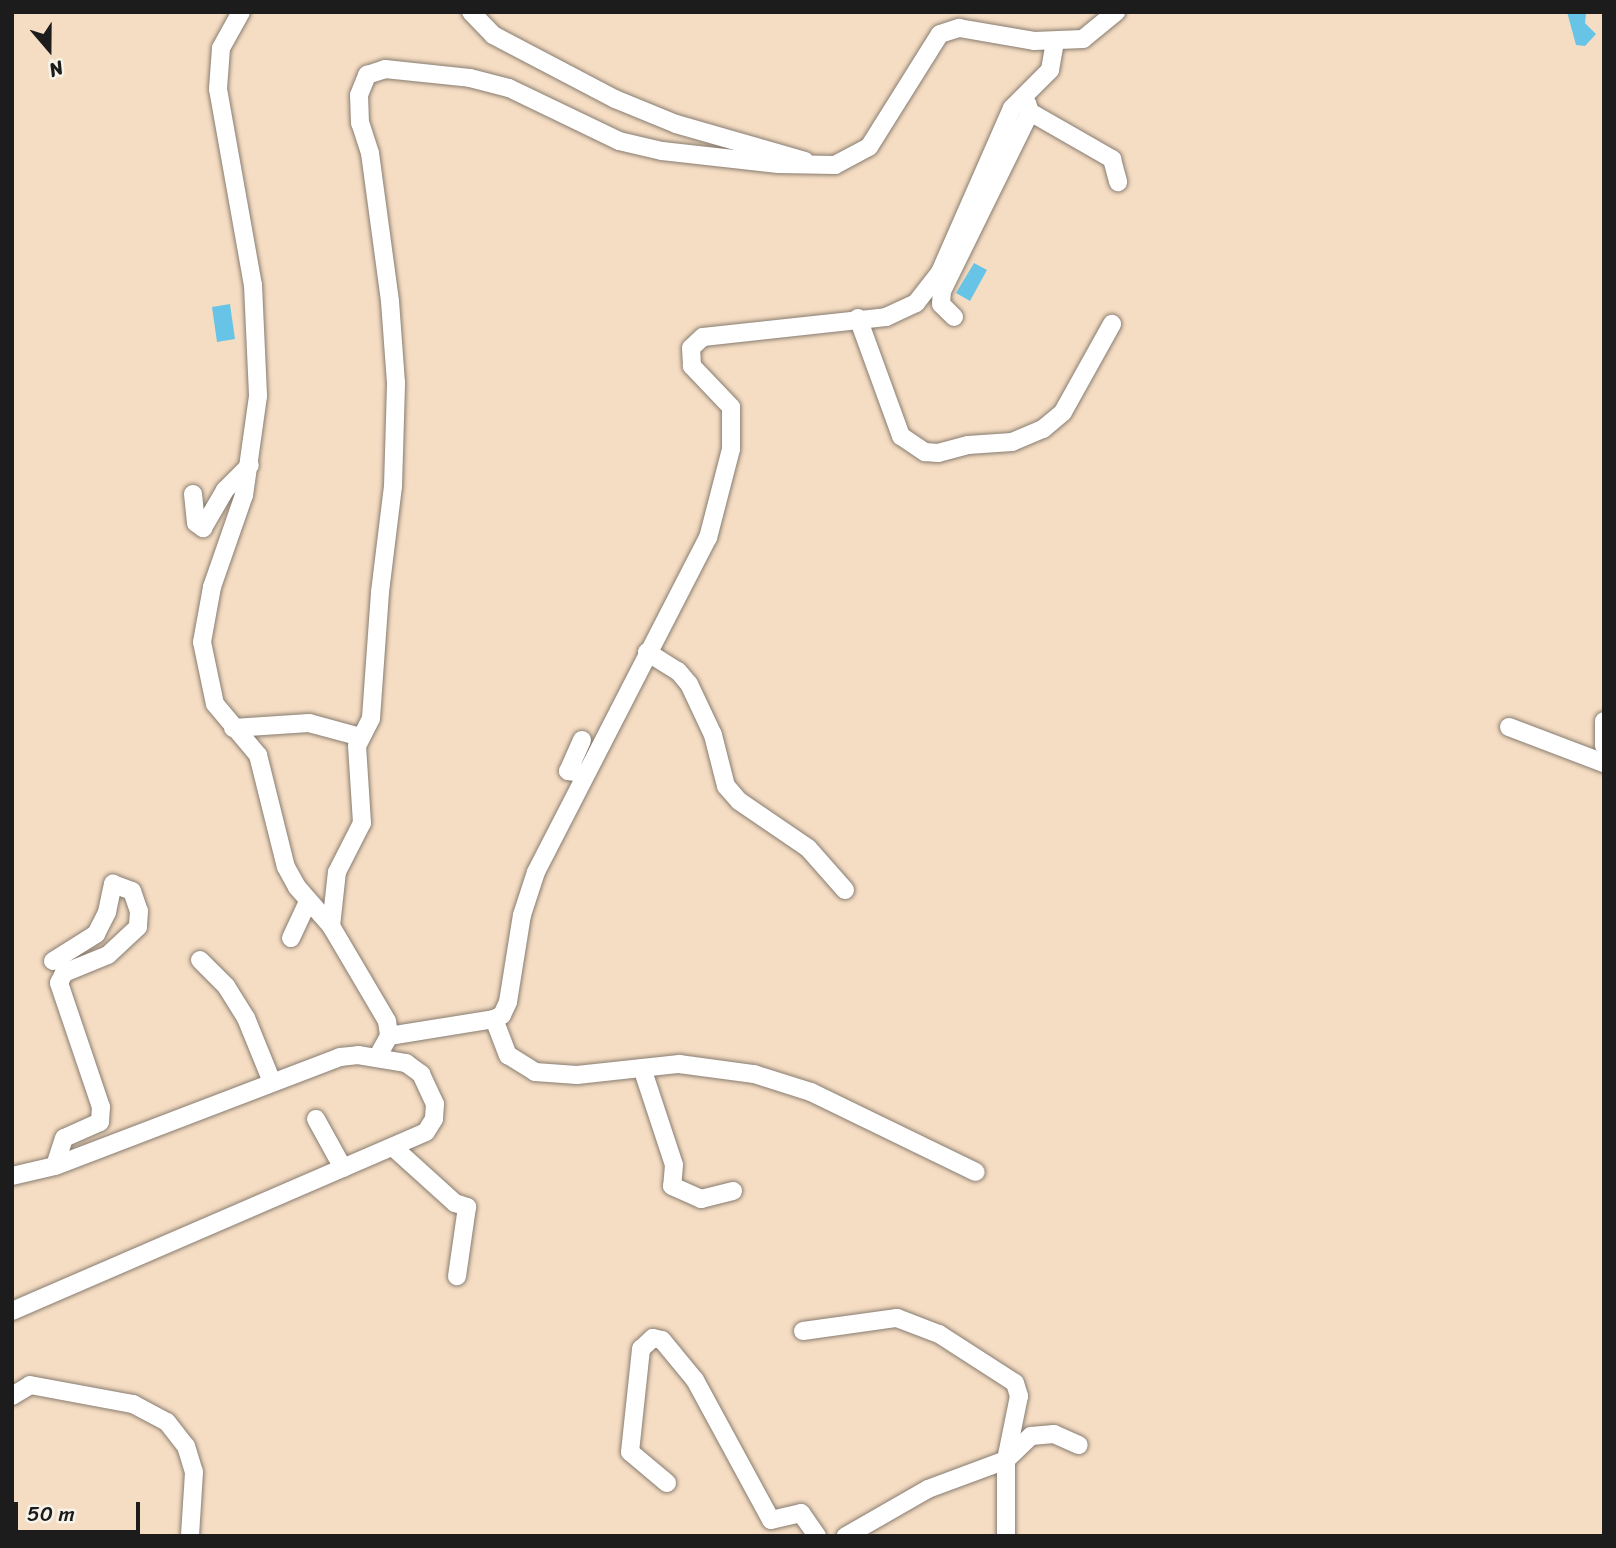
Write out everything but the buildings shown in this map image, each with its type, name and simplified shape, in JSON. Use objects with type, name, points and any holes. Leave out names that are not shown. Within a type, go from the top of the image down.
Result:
[{"type":"street","points":[[241,12],[221,48],[218,89],[258,327],[258,396],[250,465],[212,587],[202,642],[215,704],[233,728],[252,743],[258,755],[277,842],[308,902],[331,926],[380,1006],[389,1036],[378,1056]]},
{"type":"street","points":[[471,12],[493,35],[615,99],[677,124],[788,153],[808,163]]},
{"type":"street","points":[[331,926],[337,872],[362,823],[356,766],[361,737],[371,718],[380,592],[393,486],[396,412],[387,279],[370,153],[360,122],[359,95],[367,75],[386,69],[470,78],[509,88],[619,141],[662,151],[778,164],[835,165],[869,147],[940,34],[959,28],[1055,43],[1083,39],[1116,12]]},
{"type":"street","points":[[389,1036],[494,1018],[502,1015],[508,1002],[522,915],[536,872],[584,774],[708,538],[731,449],[731,407],[692,366],[691,348],[703,337],[902,312],[927,293],[1012,107],[1050,70],[1055,43]]},
{"type":"street","points":[[954,317],[941,304],[942,291],[1030,113],[1029,92]]},
{"type":"street","points":[[1030,113],[1100,149],[1112,159],[1118,182]]},
{"type":"street","points":[[858,318],[901,436],[925,452],[938,453],[968,445],[1012,442],[1043,429],[1063,412],[1112,324]]},
{"type":"street","points":[[193,494],[196,523],[203,528],[225,490],[250,465]]},
{"type":"street","points":[[647,652],[678,671],[689,684],[713,736],[726,786],[739,801],[808,848],[845,890]]},
{"type":"street","points":[[1604,721],[1604,746]]},
{"type":"street","points":[[233,728],[309,723],[361,737]]},
{"type":"street","points":[[1509,727],[1604,762]]},
{"type":"street","points":[[582,740],[568,771],[584,774]]},
{"type":"street","points":[[53,961],[96,934],[107,912],[113,884],[132,891],[139,911],[138,927],[108,955],[64,973],[59,983],[101,1107],[100,1122],[64,1138],[55,1166]]},
{"type":"street","points":[[290,938],[308,902]]},
{"type":"street","points":[[200,960],[226,986],[246,1018],[272,1082]]},
{"type":"street","points":[[494,1018],[509,1055],[535,1072],[577,1075],[679,1064],[715,1066],[786,1082],[976,1172]]},
{"type":"street","points":[[12,1176],[55,1166],[340,1057],[378,1056],[406,1063],[421,1074],[435,1104],[434,1119],[426,1132],[16,1308]]},
{"type":"street","points":[[642,1068],[674,1165],[672,1186],[701,1199],[733,1191]]},
{"type":"street","points":[[316,1119],[344,1168]]},
{"type":"street","points":[[393,1147],[454,1203],[467,1207],[457,1276]]},
{"type":"street","points":[[803,1331],[897,1318],[939,1334],[1015,1383],[1019,1396],[1006,1460],[1006,1536]]},
{"type":"street","points":[[667,1483],[630,1452],[641,1349],[653,1338],[662,1339],[695,1380],[771,1520],[801,1513],[817,1536]]},
{"type":"street","points":[[12,1396],[21,1385],[133,1404],[167,1422],[186,1446],[194,1472],[190,1536]]},
{"type":"street","points":[[846,1536],[928,1489],[1006,1460],[1031,1436],[1054,1434],[1079,1445]]},
{"type":"water","points":[[1567,12],[1586,14],[1585,23],[1596,34],[1585,46],[1576,45]]},
{"type":"water","points":[[974,263],[987,270],[970,301],[956,293]]},
{"type":"water","points":[[230,304],[235,339],[217,342],[212,307]]}]
